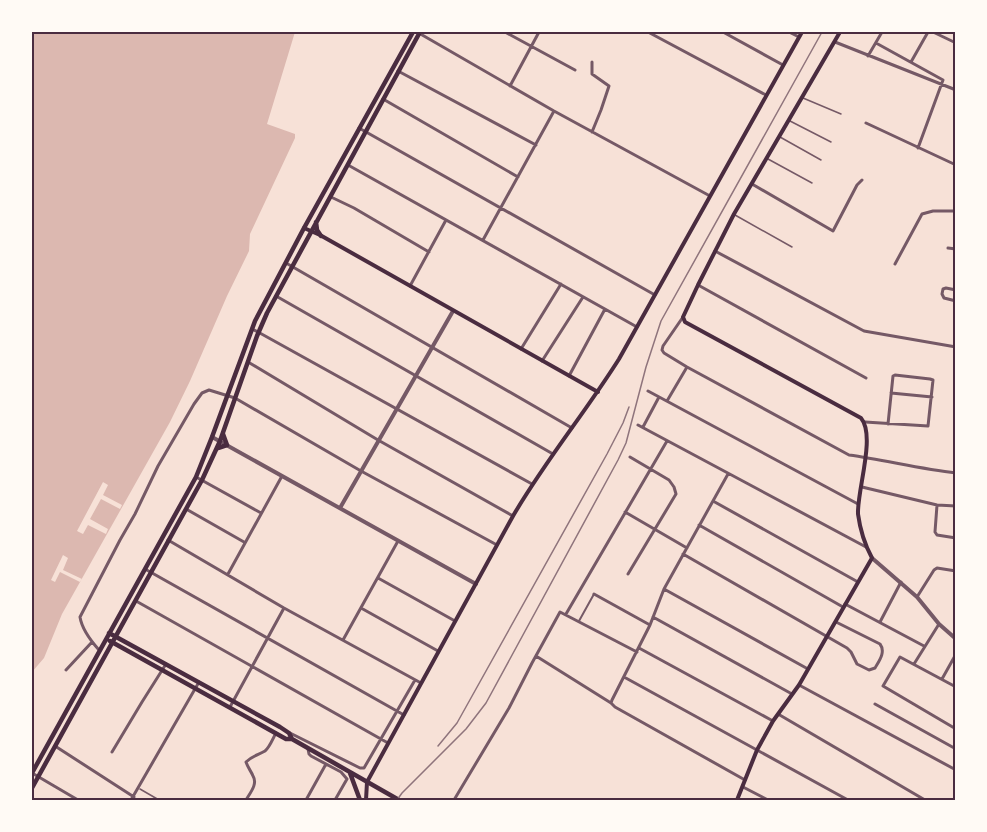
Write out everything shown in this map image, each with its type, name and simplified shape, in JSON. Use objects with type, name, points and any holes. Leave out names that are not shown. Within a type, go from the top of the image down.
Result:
[{"type":"main road","points":[[32,773],[99,650],[168,540],[202,480],[223,434],[258,332],[417,32]]},
{"type":"main road","points":[[32,788],[134,601],[196,477],[252,329],[359,128],[392,77],[417,32]]},
{"type":"main road","points":[[366,801],[367,782],[513,516],[532,484],[598,392],[637,327],[802,32]]},
{"type":"main road","points":[[737,801],[758,750],[773,722],[799,685],[872,558],[866,547],[858,516],[866,457],[866,430],[865,422],[861,418],[685,322],[683,317],[734,214],[840,32]]},
{"type":"main road","points":[[317,220],[317,230],[321,236]]},
{"type":"main road","points":[[304,228],[598,392]]},
{"type":"main road","points":[[308,238],[321,236]]},
{"type":"main road","points":[[217,448],[227,445],[223,434]]},
{"type":"main road","points":[[118,630],[121,639]]},
{"type":"main road","points":[[109,633],[166,664],[286,739],[292,739],[399,801]]},
{"type":"main road","points":[[106,639],[162,670],[233,701],[289,733],[292,739]]},
{"type":"main road","points":[[107,651],[118,645]]},
{"type":"main road","points":[[63,717],[69,721]]},
{"type":"main road","points":[[45,751],[50,754]]},
{"type":"main road","points":[[350,773],[360,801]]},
{"type":"street","points":[[417,32],[554,111],[710,196]]},
{"type":"street","points":[[506,32],[575,70]]},
{"type":"street","points":[[510,86],[539,32]]},
{"type":"street","points":[[648,32],[766,95]]},
{"type":"street","points":[[723,32],[783,65]]},
{"type":"street","points":[[789,32],[799,37]]},
{"type":"street","points":[[868,56],[882,32]]},
{"type":"street","points":[[911,62],[928,32]]},
{"type":"street","points":[[933,32],[956,44]]},
{"type":"street","points":[[834,42],[956,90]]},
{"type":"street","points":[[876,43],[943,80],[918,148]]},
{"type":"street","points":[[592,62],[591,74],[609,86],[592,132]]},
{"type":"street","points":[[398,71],[536,146]]},
{"type":"street","points":[[383,99],[518,177]]},
{"type":"street","points":[[483,240],[554,111]]},
{"type":"street","points":[[866,123],[956,165]]},
{"type":"street","points":[[359,128],[655,295]]},
{"type":"street","points":[[347,164],[637,327]]},
{"type":"street","points":[[752,184],[833,231],[857,185],[862,180]]},
{"type":"street","points":[[329,196],[429,252]]},
{"type":"street","points":[[895,264],[922,214],[933,211],[956,211]]},
{"type":"street","points":[[410,286],[446,220]]},
{"type":"street","points":[[948,248],[956,249]]},
{"type":"street","points":[[715,251],[864,331],[956,347]]},
{"type":"street","points":[[286,263],[572,428]]},
{"type":"street","points":[[521,349],[561,284]]},
{"type":"street","points":[[698,285],[866,378]]},
{"type":"street","points":[[956,290],[946,288],[942,294],[956,301]]},
{"type":"street","points":[[277,296],[554,454]]},
{"type":"street","points":[[542,361],[583,297]]},
{"type":"street","points":[[569,376],[605,309]]},
{"type":"street","points":[[340,508],[453,311]]},
{"type":"street","points":[[683,317],[662,350],[687,367],[849,455],[927,470],[956,473]]},
{"type":"street","points":[[252,329],[532,484]]},
{"type":"street","points":[[248,362],[378,440],[513,516]]},
{"type":"street","points":[[668,402],[687,367]]},
{"type":"street","points":[[865,422],[888,424],[928,426],[933,381],[895,375],[888,424]]},
{"type":"street","points":[[99,650],[81,626],[80,617],[158,466],[202,393],[210,390],[235,398],[361,471],[497,545]]},
{"type":"street","points":[[648,391],[858,504]]},
{"type":"street","points":[[891,393],[932,396]]},
{"type":"street","points":[[643,427],[659,397]]},
{"type":"street","points":[[638,425],[866,547]]},
{"type":"street","points":[[212,437],[476,584]]},
{"type":"street","points":[[566,614],[667,441]]},
{"type":"street","points":[[628,574],[676,494],[669,480],[630,457]]},
{"type":"street","points":[[611,703],[650,625],[664,589],[728,474]]},
{"type":"street","points":[[228,574],[282,476]]},
{"type":"street","points":[[196,477],[261,513]]},
{"type":"street","points":[[862,487],[937,505],[956,506]]},
{"type":"street","points":[[713,501],[858,582]]},
{"type":"street","points":[[937,505],[935,532],[937,535],[956,538]]},
{"type":"street","points":[[186,509],[245,542]]},
{"type":"street","points":[[625,512],[687,548]]},
{"type":"street","points":[[699,525],[844,606],[924,646]]},
{"type":"street","points":[[168,540],[284,608],[421,683]]},
{"type":"street","points":[[343,640],[398,541]]},
{"type":"street","points":[[683,554],[847,648],[857,664],[869,670],[875,668],[883,654],[883,647],[836,622]]},
{"type":"street","points":[[872,558],[917,597],[939,624],[955,638]]},
{"type":"street","points":[[917,597],[934,570],[937,568],[956,571]]},
{"type":"street","points":[[148,570],[404,715]]},
{"type":"street","points":[[377,578],[455,621]]},
{"type":"street","points":[[880,622],[901,582]]},
{"type":"street","points":[[664,589],[808,669]]},
{"type":"street","points":[[579,621],[594,594],[650,625]]},
{"type":"street","points":[[134,601],[388,743]]},
{"type":"street","points":[[230,706],[284,608]]},
{"type":"street","points":[[361,608],[438,651]]},
{"type":"street","points":[[454,801],[509,708],[560,612],[637,652]]},
{"type":"street","points":[[653,617],[792,694]]},
{"type":"street","points":[[914,664],[939,624]]},
{"type":"street","points":[[66,670],[92,642]]},
{"type":"street","points":[[639,648],[773,722]]},
{"type":"street","points":[[942,679],[956,654]]},
{"type":"street","points":[[536,656],[615,707],[745,780]]},
{"type":"street","points":[[956,687],[900,657],[883,687],[956,729]]},
{"type":"street","points":[[112,752],[166,664]]},
{"type":"street","points":[[624,677],[848,801]]},
{"type":"street","points":[[289,733],[362,768],[366,766],[415,680]]},
{"type":"street","points":[[55,747],[132,799],[198,685]]},
{"type":"street","points":[[799,685],[956,771]]},
{"type":"street","points":[[875,704],[956,749]]},
{"type":"street","points":[[778,714],[925,801]]},
{"type":"street","points":[[246,801],[255,780],[246,762],[266,750],[276,733]]},
{"type":"street","points":[[308,748],[311,756],[340,772],[347,779],[335,801]]},
{"type":"street","points":[[306,801],[326,764]]},
{"type":"street","points":[[32,773],[78,801]]},
{"type":"street","points":[[743,787],[768,801]]},
{"type":"lane","points":[[802,98],[841,114]]},
{"type":"lane","points":[[789,121],[831,142]]},
{"type":"lane","points":[[779,137],[821,160]]},
{"type":"lane","points":[[767,159],[812,183]]},
{"type":"lane","points":[[734,214],[792,247]]},
{"type":"lane","points":[[139,788],[159,801]]},
{"type":"shaded area","points":[[32,32],[295,32],[267,124],[295,134],[295,138],[250,234],[249,251],[170,422],[62,614],[44,658],[32,672]]},
{"type":"pier","points":[[103,482],[108,485],[103,495],[122,505],[120,509],[101,499],[90,519],[108,529],[106,534],[88,525],[83,534],[77,531]]},
{"type":"pier","points":[[63,555],[68,558],[63,570],[82,579],[80,582],[60,572],[55,582],[51,580]]},
{"type":"railway","points":[[397,800],[466,729],[486,703],[626,443],[661,321],[822,32]]},
{"type":"railway","points":[[438,746],[457,723],[607,454],[629,407]]}]
